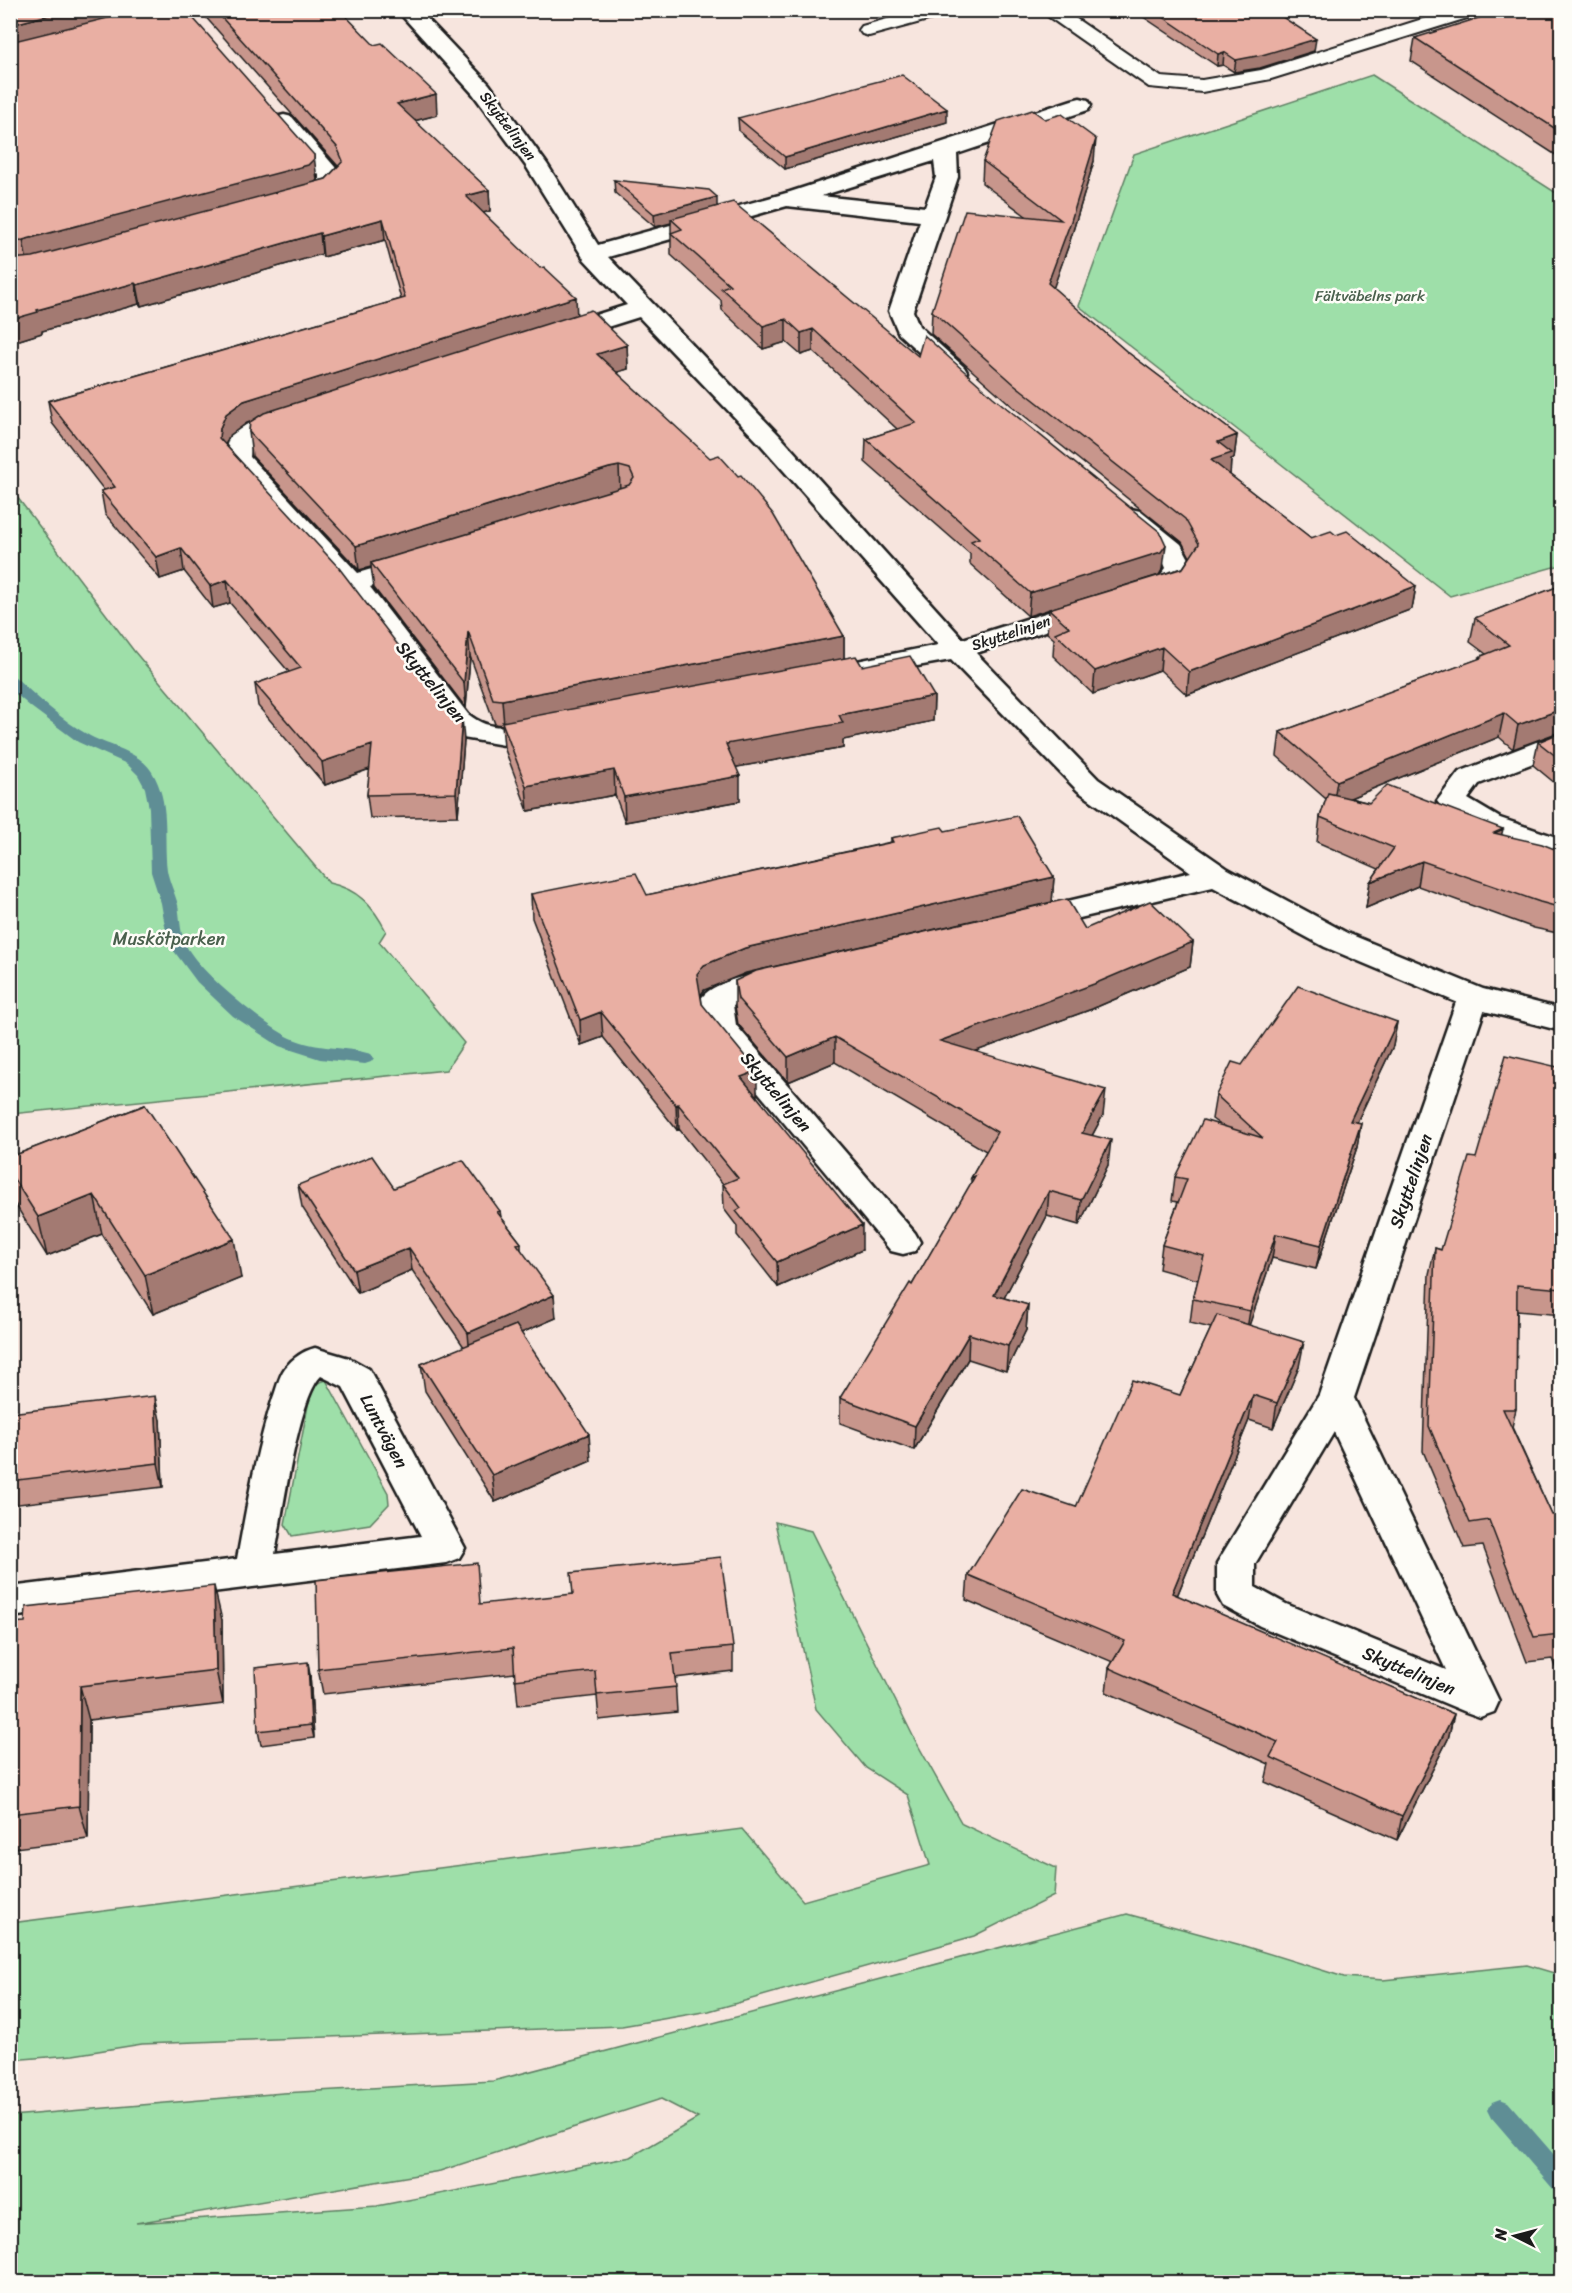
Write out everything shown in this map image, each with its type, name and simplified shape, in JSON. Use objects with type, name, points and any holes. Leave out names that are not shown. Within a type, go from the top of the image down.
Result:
[{"type":"street","name":"Skyttelinjen","points":[[407,10],[481,89],[537,164],[592,254],[770,440],[957,650],[1088,785],[1216,876],[1336,939],[1473,997],[1562,1020]]},
{"type":"street","points":[[592,254],[786,199],[1080,105]]},
{"type":"street","points":[[270,106],[330,174],[331,183],[320,193],[275,205]]},
{"type":"street","points":[[945,150],[946,177],[901,311],[908,329],[976,390]]},
{"type":"street","points":[[786,199],[934,215]]},
{"type":"street","points":[[541,340],[642,308]]},
{"type":"street","name":"Skyttelinjen","points":[[314,412],[257,430],[239,442],[237,458],[353,583],[458,720],[473,732],[504,736],[573,723]]},
{"type":"street","name":"Skyttelinjen","points":[[840,672],[957,650],[1170,583],[1180,568],[1172,550],[1109,500]]},
{"type":"street","points":[[353,583],[442,556]]},
{"type":"street","points":[[1562,741],[1469,777],[1452,801],[1467,814],[1528,840],[1562,849]]},
{"type":"street","points":[[996,928],[1216,876]]},
{"type":"street","name":"Skyttelinjen","points":[[803,973],[746,986],[716,1000],[721,1028],[903,1242]]},
{"type":"street","name":"Skyttelinjen","points":[[1336,1398],[1480,1701],[1273,1615],[1236,1595],[1236,1563],[1336,1398],[1473,997]]},
{"type":"street","name":"Luntvägen","points":[[10,1602],[446,1548],[356,1378],[337,1367],[315,1361],[298,1377],[275,1457],[254,1570]]},
{"type":"lane","points":[[869,30],[943,10]]},
{"type":"lane","points":[[1048,10],[1156,83],[1202,86],[1264,75],[1473,10]]},
{"type":"green space","name":"Fältväbelns park","points":[[1372,75],[1561,196],[1561,565],[1450,596],[1079,306],[1134,154]]},
{"type":"green space","name":"Muskötparken","points":[[11,489],[134,651],[329,883],[356,894],[376,914],[386,931],[379,942],[464,1043],[446,1070],[11,1114]]},
{"type":"green space","points":[[326,1380],[388,1493],[389,1504],[370,1524],[292,1536],[285,1524],[312,1385]]},
{"type":"green space","points":[[775,1522],[811,1531],[914,1738],[962,1824],[1056,1868],[1054,1896],[974,1936],[709,2011],[622,2026],[142,2044],[73,2055],[11,2060],[11,1923],[742,1829],[803,1901],[930,1865],[908,1795],[866,1768],[816,1709]]},
{"type":"green space","points":[[1127,1914],[1241,1945],[1344,1977],[1383,1980],[1527,1965],[1561,1975],[1561,2282],[11,2282],[11,2116],[283,2093],[493,2081]],"holes":[[[661,2099],[698,2118],[631,2157],[377,2206],[136,2223],[440,2171]]]},
{"type":"building","points":[[10,10],[68,10],[10,25]]},
{"type":"building","points":[[140,10],[186,10],[314,155],[314,159],[308,165],[23,240],[10,241],[10,42]]},
{"type":"building","points":[[215,10],[340,10],[374,45],[382,43],[436,94],[397,104],[489,190],[466,196],[540,268],[544,267],[576,297],[244,401],[226,414],[220,428],[219,438],[339,568],[444,705],[462,718],[456,793],[367,795],[372,745],[322,762],[255,684],[301,668],[227,580],[210,586],[181,548],[156,557],[101,491],[115,487],[48,401],[405,298],[383,219],[321,236],[320,233],[137,285],[135,283],[37,310],[38,312],[10,320],[10,259],[33,257],[326,179],[343,161],[337,147]]},
{"type":"building","points":[[1153,10],[1272,10],[1316,39],[1236,60],[1224,52],[1218,54]]},
{"type":"building","points":[[1504,10],[1562,10],[1562,133],[1415,38]]},
{"type":"building","points":[[902,75],[947,109],[785,157],[738,118]]},
{"type":"building","points":[[1032,110],[1045,119],[1062,114],[1096,139],[1071,221],[1048,283],[1126,351],[1237,435],[1218,442],[1232,453],[1211,460],[1311,538],[1331,531],[1336,535],[1347,531],[1416,586],[1189,672],[1162,647],[1095,671],[1055,633],[1069,627],[1049,609],[1183,568],[1199,544],[1185,519],[1014,384],[932,311],[965,210],[1061,220],[983,161],[998,121]]},
{"type":"building","points":[[614,180],[709,190],[717,197],[654,214]]},
{"type":"building","points":[[733,202],[918,356],[924,335],[993,397],[1160,532],[1166,545],[1161,552],[1030,593],[971,541],[979,538],[866,439],[916,423],[813,329],[801,333],[786,319],[763,326],[721,288],[730,285],[671,233],[682,229],[671,219]]},
{"type":"building","points":[[591,310],[627,345],[597,354],[710,458],[719,455],[738,476],[741,475],[773,514],[844,636],[502,700],[493,699],[468,631],[464,683],[371,563],[629,485],[634,478],[630,469],[619,466],[609,468],[356,546],[249,432],[250,422],[264,413]]},
{"type":"building","points":[[1562,585],[1562,709],[1518,725],[1504,713],[1337,781],[1280,732],[1481,658],[1479,657],[1509,645],[1475,618]]},
{"type":"building","points":[[856,656],[862,666],[910,656],[934,696],[839,715],[843,723],[726,744],[740,776],[624,797],[614,770],[526,786],[502,722]]},
{"type":"building","points":[[1562,732],[1562,761],[1538,742]]},
{"type":"building","points":[[1387,785],[1503,829],[1494,833],[1542,844],[1562,852],[1562,908],[1422,861],[1370,882],[1394,848],[1320,817],[1328,793],[1369,803]]},
{"type":"building","points":[[1017,816],[1054,877],[745,948],[704,965],[697,974],[702,1004],[757,1071],[741,1077],[862,1225],[777,1262],[736,1211],[741,1208],[723,1184],[738,1178],[678,1104],[676,1105],[601,1012],[580,1020],[531,894],[636,873],[647,895],[893,842],[891,838],[942,827],[945,831]]},
{"type":"building","points":[[1067,899],[1085,929],[1150,901],[1193,942],[1094,984],[940,1041],[1106,1090],[1082,1133],[1111,1140],[1081,1200],[1049,1191],[994,1295],[1028,1305],[1008,1346],[969,1334],[915,1426],[840,1398],[910,1283],[912,1285],[975,1176],[971,1178],[997,1132],[835,1037],[788,1057],[738,999],[735,981],[756,971]]},
{"type":"building","points":[[1298,986],[1397,1022],[1350,1121],[1361,1123],[1321,1245],[1276,1234],[1250,1311],[1193,1299],[1204,1256],[1162,1245],[1187,1179],[1175,1177],[1203,1120],[1263,1138],[1216,1095],[1232,1062],[1242,1065]]},
{"type":"building","points":[[1506,1055],[1562,1068],[1562,1289],[1517,1285],[1516,1409],[1503,1409],[1552,1515],[1562,1514],[1562,1639],[1560,1634],[1534,1637],[1489,1520],[1470,1523],[1429,1426],[1435,1248],[1441,1250],[1469,1157],[1476,1158]]},
{"type":"building","points":[[145,1105],[234,1239],[145,1275],[94,1195],[38,1217],[10,1173],[10,1157]]},
{"type":"building","points":[[372,1156],[394,1188],[463,1160],[500,1211],[497,1212],[521,1243],[517,1244],[554,1295],[468,1333],[409,1248],[354,1270],[298,1185]]},
{"type":"building","points":[[1217,1315],[1304,1342],[1277,1403],[1253,1395],[1172,1593],[1454,1714],[1402,1816],[1270,1757],[1278,1742],[1109,1668],[1125,1641],[968,1575],[1022,1489],[1076,1507],[1132,1380],[1180,1395]]},
{"type":"building","points":[[516,1325],[589,1434],[492,1475],[421,1364]]},
{"type":"building","points":[[155,1396],[158,1463],[10,1481],[10,1413]]},
{"type":"building","points":[[721,1557],[733,1647],[672,1653],[676,1687],[597,1695],[595,1671],[515,1680],[513,1648],[318,1669],[316,1580],[477,1563],[480,1604],[573,1594],[571,1573]]},
{"type":"building","points":[[214,1586],[216,1670],[80,1686],[79,1806],[10,1814],[10,1623],[25,1622],[26,1607]]},
{"type":"building","points":[[308,1662],[311,1725],[258,1731],[255,1668]]},
{"type":"waterway","points":[[10,680],[36,704],[84,739],[133,761],[144,772],[153,788],[157,808],[159,872],[169,903],[176,943],[203,978],[239,1012],[285,1042],[320,1053],[365,1058]]},
{"type":"waterway","points":[[1500,2110],[1562,2182]]}]
